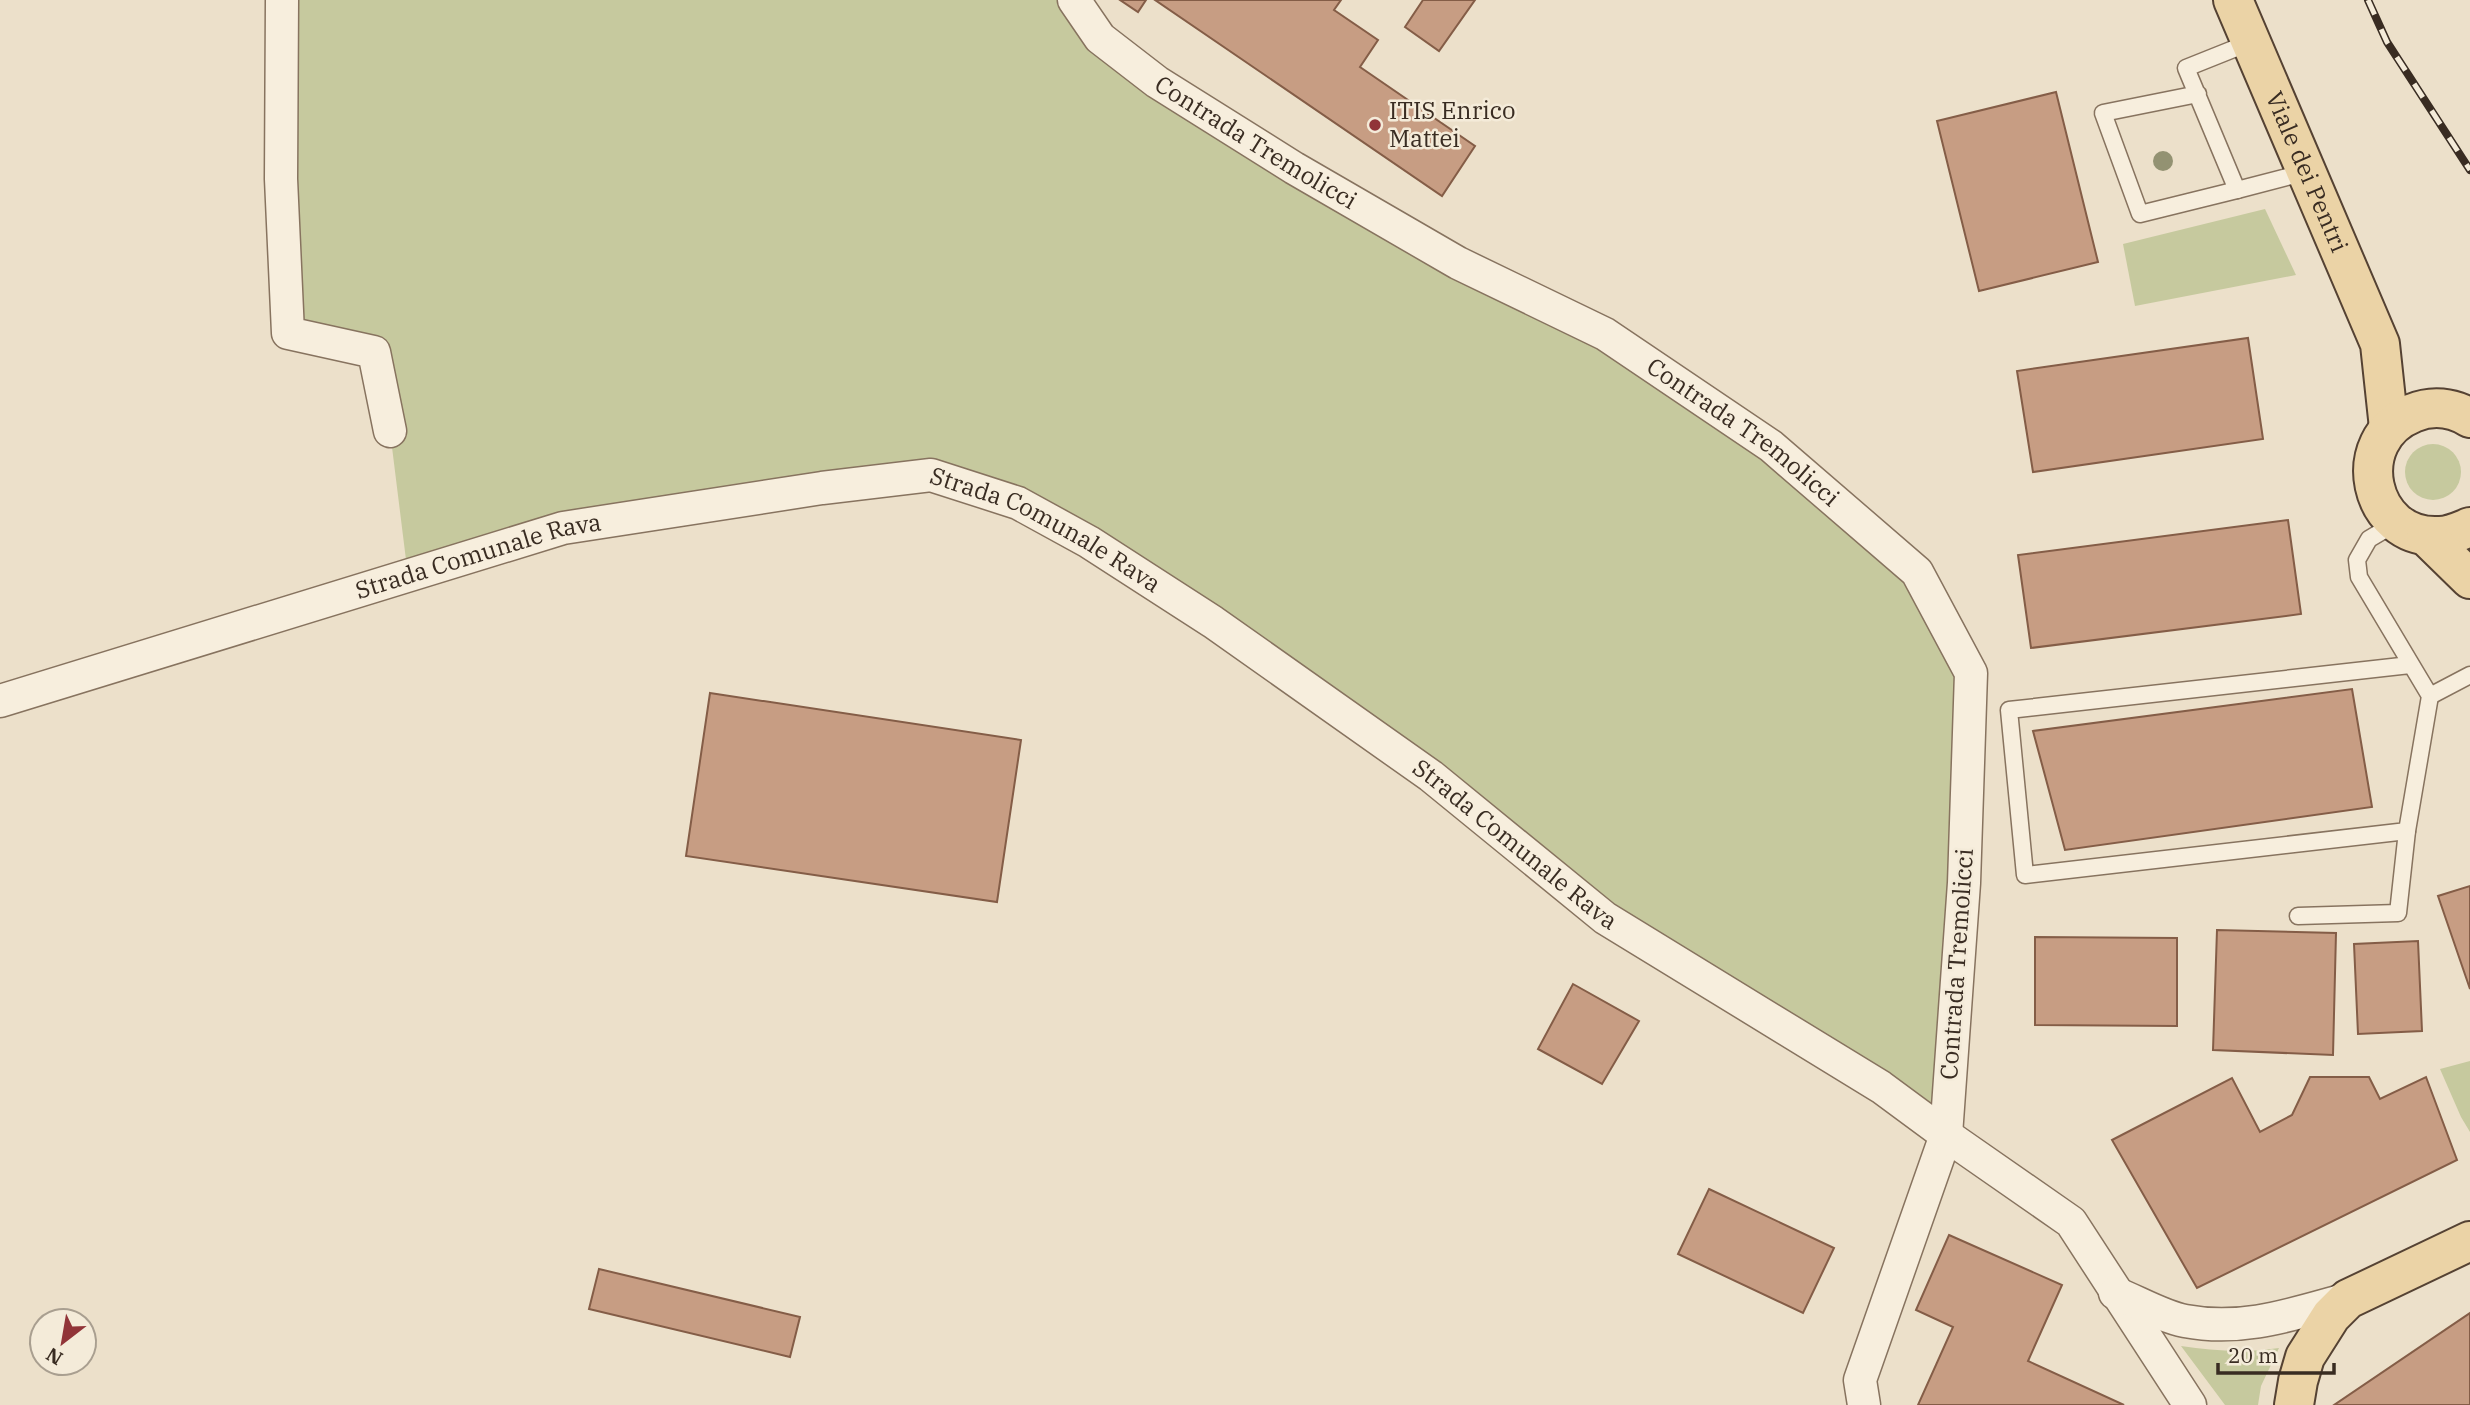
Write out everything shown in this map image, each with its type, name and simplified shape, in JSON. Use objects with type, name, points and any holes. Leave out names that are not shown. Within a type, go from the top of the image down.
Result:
[{"type":"main road","name":"Viale dei Pentri","points":[[2233,0],[2380,344],[2389,428]]},
{"type":"main road","name":"Viale dei Pentri","points":[[2380,344],[2422,390],[2459,413]]},
{"type":"main road","points":[[2459,413],[2422,410],[2399,420],[2389,428],[2374,455],[2373,484],[2383,507],[2470,579]]},
{"type":"main road","points":[[2411,529],[2451,535],[2470,527]]},
{"type":"main road","points":[[2294,1405],[2305,1357],[2331,1316],[2348,1299],[2470,1241]]},
{"type":"street","points":[[282,0],[281,179],[288,333],[374,352],[390,431]]},
{"type":"street","name":"Contrada Tremolicci","points":[[1074,0],[1100,38],[1168,89],[1294,168],[1458,263],[1605,334],[1771,446],[1917,572],[1971,673],[1964,883],[1946,1135],[1860,1380],[1864,1405]]},
{"type":"street","name":"Strada Comunale Rava","points":[[0,701],[563,527],[822,488],[931,475],[1018,503],[1089,542],[1213,622],[1431,776],[1605,918],[1881,1087],[2071,1222],[2190,1405]]},
{"type":"street","points":[[2115,1293],[2183,1321],[2224,1324],[2260,1323],[2348,1299]]},
{"type":"lane","points":[[2237,190],[2186,68],[2251,42]]},
{"type":"lane","points":[[2198,94],[2104,113],[2140,214],[2306,172]]},
{"type":"lane","points":[[2298,916],[2398,913],[2407,831],[2430,696],[2359,577],[2357,559],[2369,538],[2411,529]]},
{"type":"lane","points":[[2407,831],[2025,875],[2009,710],[2410,665]]},
{"type":"lane","points":[[2430,696],[2470,675]]},
{"type":"green space","points":[[282,0],[1074,0],[1100,38],[1605,334],[1917,572],[1971,673],[1946,1135],[1605,918],[1213,622],[931,475],[822,488],[408,576],[390,431],[374,352],[288,333]]},
{"type":"green space","points":[[2265,209],[2296,275],[2135,306],[2123,244]]},
{"type":"green space","points":[[2428,444],[2438,444],[2453,452],[2459,461],[2459,483],[2453,492],[2438,500],[2428,500],[2410,488],[2405,477],[2405,467],[2417,449]]},
{"type":"green space","points":[[2470,1061],[2470,1132],[2440,1069]]},
{"type":"green space","points":[[2181,1346],[2230,1351],[2279,1348],[2261,1386],[2258,1405],[2225,1405]]},
{"type":"building","points":[[1120,0],[1146,0],[1138,12]]},
{"type":"building","points":[[1155,0],[1341,0],[1334,10],[1378,40],[1360,67],[1475,146],[1442,196]]},
{"type":"building","points":[[1423,0],[1475,0],[1439,51],[1405,27]]},
{"type":"building","points":[[2056,92],[2098,262],[1979,291],[1937,121]]},
{"type":"building","points":[[2248,338],[2263,439],[2033,472],[2017,371]]},
{"type":"building","points":[[2288,520],[2301,614],[2031,648],[2018,555]]},
{"type":"building","points":[[2352,689],[2372,807],[2065,850],[2033,731]]},
{"type":"building","points":[[710,693],[1021,740],[997,902],[686,856]]},
{"type":"building","points":[[2470,886],[2470,989],[2438,896]]},
{"type":"building","points":[[2217,930],[2336,933],[2333,1055],[2213,1050]]},
{"type":"building","points":[[2035,937],[2177,938],[2177,1026],[2035,1025]]},
{"type":"building","points":[[2418,941],[2422,1031],[2358,1034],[2354,944]]},
{"type":"building","points":[[1573,984],[1639,1021],[1602,1084],[1538,1049]]},
{"type":"building","points":[[2310,1077],[2369,1077],[2380,1099],[2426,1077],[2457,1160],[2197,1288],[2112,1140],[2232,1078],[2260,1132],[2292,1115]]},
{"type":"building","points":[[1709,1189],[1834,1248],[1803,1313],[1678,1254]]},
{"type":"building","points":[[1949,1235],[2062,1285],[2028,1361],[2124,1405],[1918,1405],[1953,1327],[1916,1310]]},
{"type":"building","points":[[599,1269],[800,1317],[790,1357],[589,1309]]},
{"type":"building","points":[[2470,1313],[2470,1405],[2334,1405]]},
{"type":"railway","points":[[2368,0],[2387,42],[2470,170]]},
{"type":"place","name":"ITIS Enrico Mattei","points":[[1375,125]]}]
